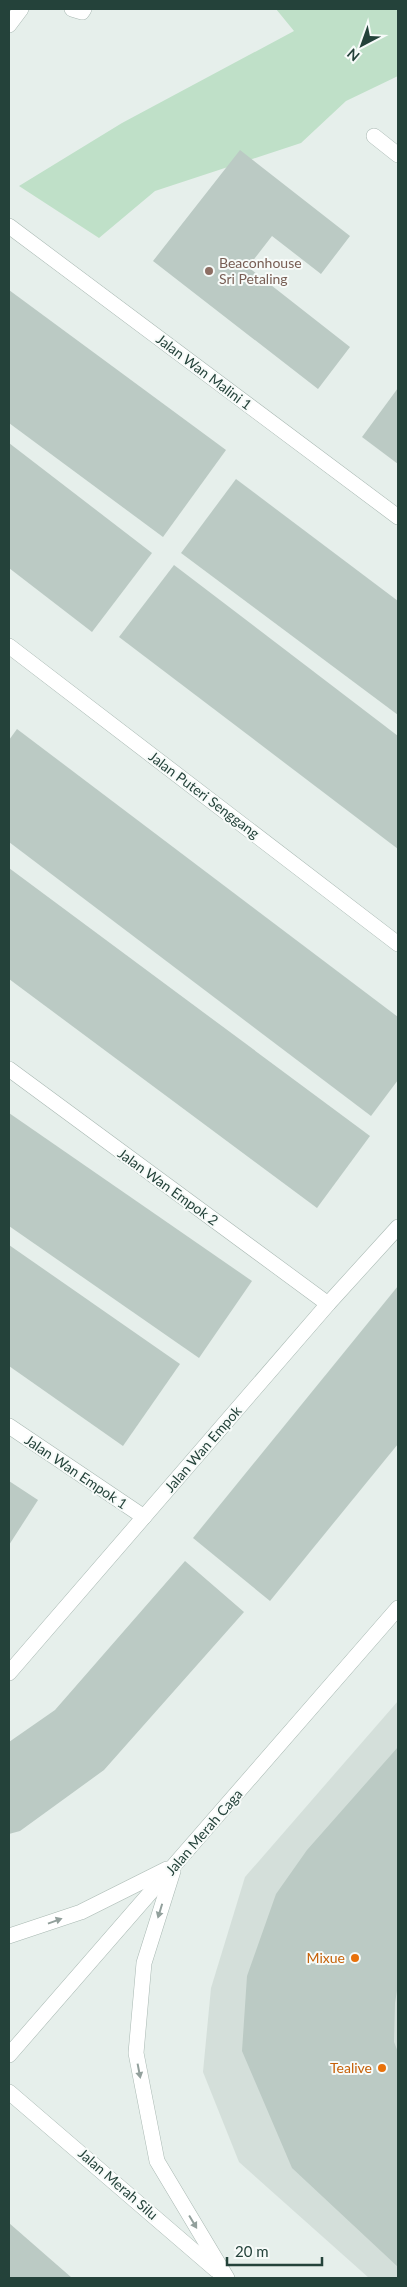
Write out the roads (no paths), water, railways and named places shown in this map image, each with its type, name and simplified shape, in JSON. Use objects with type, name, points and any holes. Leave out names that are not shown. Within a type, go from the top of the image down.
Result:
[{"type":"street","points":[[9,25],[21,9]]},
{"type":"street","points":[[72,9],[82,12],[84,9]]},
{"type":"street","points":[[374,136],[398,154]]},
{"type":"street","name":"Jalan Wan Malini 1","points":[[9,226],[398,517]]},
{"type":"street","name":"Jalan Puteri Senggang","points":[[9,646],[398,944]]},
{"type":"street","name":"Jalan Wan Empok 2","points":[[9,1069],[328,1304]]},
{"type":"street","name":"Jalan Wan Empok","points":[[9,1673],[328,1304],[398,1227]]},
{"type":"street","name":"Jalan Wan Empok 1","points":[[9,1426],[144,1517]]},
{"type":"street","name":"Jalan Merah Caga","points":[[9,2055],[398,1608]]},
{"type":"street","points":[[9,1936],[81,1912],[175,1865]]},
{"type":"street","points":[[175,1865],[144,1963],[136,2054],[157,2162],[226,2278]]},
{"type":"street","name":"Jalan Merah Silu","points":[[9,2092],[226,2278]]},
{"type":"place","name":"Beaconhouse Sri Petaling","points":[[209,271]]},
{"type":"place","name":"Mixue","points":[[355,1958]]},
{"type":"place","name":"Tealive","points":[[382,2068]]}]
